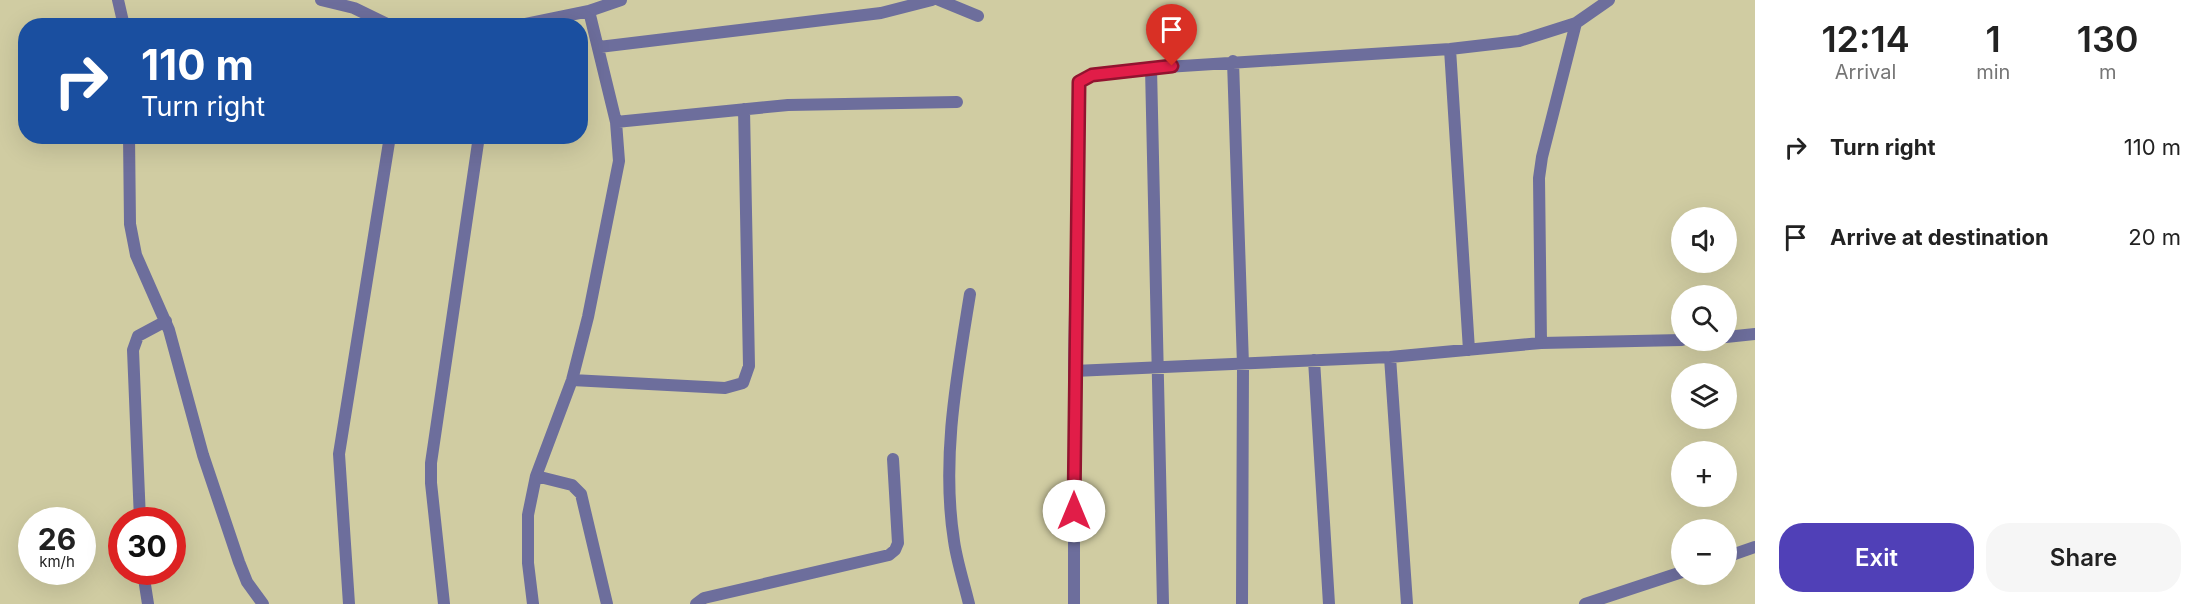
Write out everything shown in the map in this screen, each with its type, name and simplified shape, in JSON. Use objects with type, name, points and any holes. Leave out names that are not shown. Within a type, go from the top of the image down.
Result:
[{"type":"street","points":[[118,0],[122,18]]},
{"type":"street","points":[[321,0],[354,8],[375,18]]},
{"type":"street","points":[[555,18],[590,11],[621,0]]},
{"type":"street","points":[[598,47],[881,13],[932,0]]},
{"type":"street","points":[[939,0],[978,16]]},
{"type":"street","points":[[1074,604],[1074,371],[1079,82],[1092,75],[1151,68],[1450,49],[1537,37],[1576,23],[1609,0]]},
{"type":"street","points":[[533,604],[527,533],[536,476],[572,380],[617,179],[619,144],[616,122],[590,11]]},
{"type":"street","points":[[1542,343],[1540,167],[1576,23]]},
{"type":"street","points":[[1450,49],[1469,350]]},
{"type":"street","points":[[1233,61],[1243,365],[1242,604]]},
{"type":"street","points":[[1151,68],[1163,604]]},
{"type":"street","points":[[616,122],[788,105],[957,102]]},
{"type":"street","points":[[572,380],[725,388],[743,383],[749,366],[744,109]]},
{"type":"street","points":[[129,144],[131,231],[136,255],[166,321],[203,455],[239,562],[247,582],[263,604]]},
{"type":"street","points":[[349,604],[339,454],[389,144]]},
{"type":"street","points":[[444,604],[431,483],[431,463],[478,144]]},
{"type":"street","points":[[969,604],[954,542],[950,440],[956,379],[970,294]]},
{"type":"street","points":[[139,507],[132,359],[138,336],[166,321]]},
{"type":"street","points":[[1737,336],[1755,334]]},
{"type":"street","points":[[1074,371],[1390,357],[1542,343],[1671,340]]},
{"type":"street","points":[[1390,357],[1407,604]]},
{"type":"street","points":[[1314,360],[1329,604]]},
{"type":"street","points":[[696,604],[704,598],[889,555],[898,543],[893,459]]},
{"type":"street","points":[[536,476],[572,485],[581,494],[607,604]]},
{"type":"street","points":[[1737,553],[1755,547]]},
{"type":"street","points":[[1585,604],[1671,576]]},
{"type":"street","points":[[145,585],[148,604]]},
{"type":"route","points":[[1074,511],[1077,90],[1079,82],[1092,75],[1172,66]]}]
